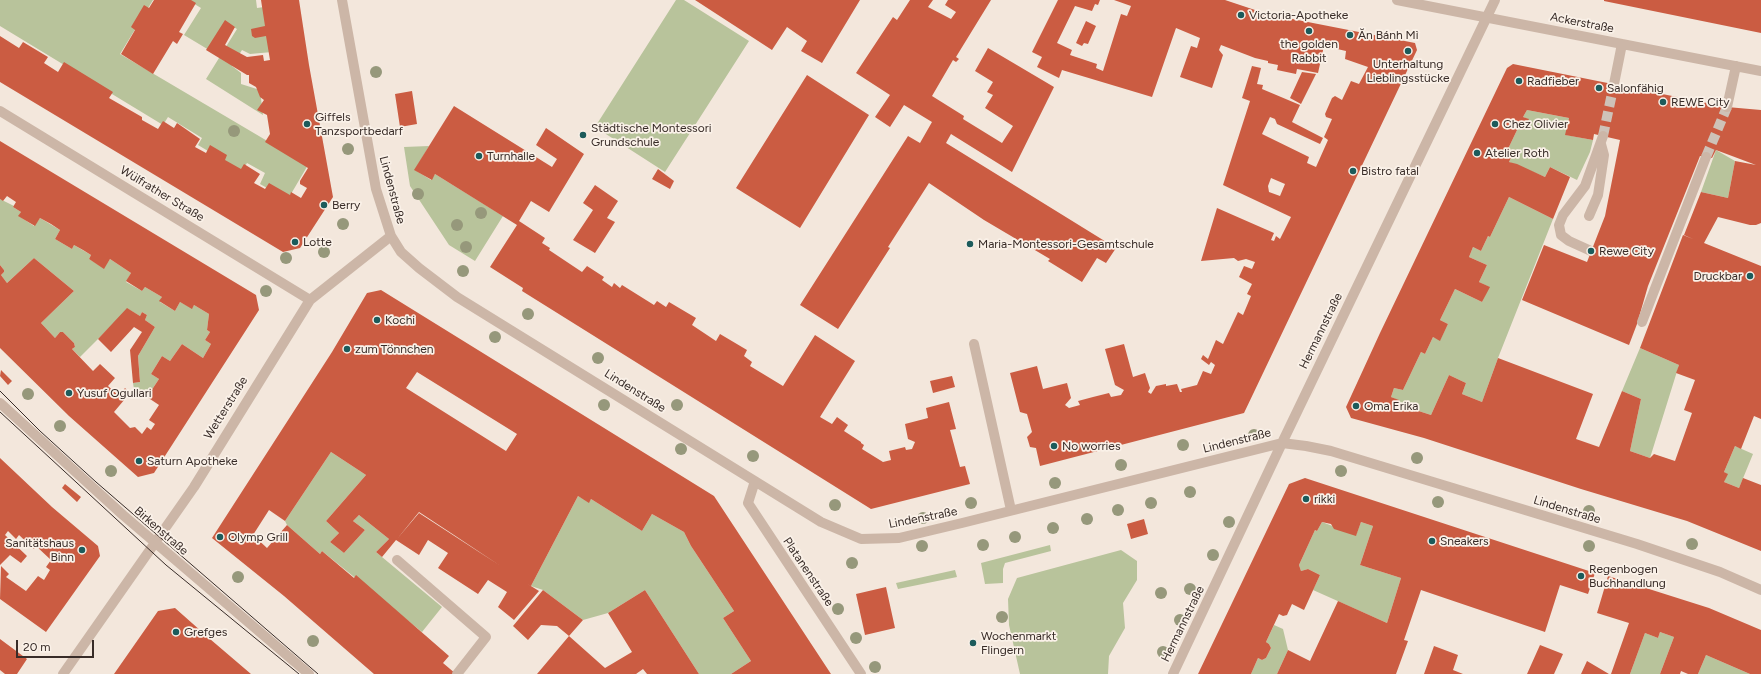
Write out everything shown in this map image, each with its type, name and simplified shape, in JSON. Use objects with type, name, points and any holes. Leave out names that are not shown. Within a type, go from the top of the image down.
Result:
[{"type":"street","name":"Lindenstraße","points":[[342,0],[376,189],[391,236],[401,252],[457,297],[821,522],[861,539],[899,538],[1282,443],[1332,451],[1637,544],[1720,572],[1761,590]]},
{"type":"street","name":"Ackerstraße","points":[[1397,0],[1761,71]]},
{"type":"street","name":"Hermannstraße","points":[[1173,674],[1485,18],[1495,0]]},
{"type":"street","points":[[1614,84],[1622,44]]},
{"type":"street","points":[[1727,107],[1736,66]]},
{"type":"street","name":"Wülfrather Straße","points":[[0,111],[310,300]]},
{"type":"street","points":[[1589,216],[1600,187],[1604,155],[1602,140],[1595,154],[1585,186],[1563,215],[1559,225],[1561,235],[1569,241],[1591,251]]},
{"type":"street","points":[[1642,322],[1706,157]]},
{"type":"street","name":"Wetterstraße","points":[[63,674],[194,487],[310,300],[391,236]]},
{"type":"street","points":[[974,344],[1011,510]]},
{"type":"street","name":"Birkenstraße","points":[[0,402],[96,492],[309,674]]},
{"type":"street","name":"Platanenstraße","points":[[755,481],[748,503],[861,674]]},
{"type":"street","points":[[397,560],[486,637],[457,674]]},
{"type":"green space","points":[[0,0],[153,0],[120,54],[308,165],[281,211],[267,188],[260,184],[265,173],[247,163],[242,171],[198,145],[202,138],[168,117],[163,125],[0,26]]},
{"type":"green space","points":[[188,0],[256,0],[257,8],[264,7],[272,52],[250,54],[242,50],[232,66],[241,73],[241,84],[260,90],[263,115],[206,79],[237,29],[226,23],[209,50],[184,35],[201,8]]},
{"type":"green space","points":[[676,0],[684,0],[749,41],[665,172],[595,127]]},
{"type":"green space","points":[[1527,110],[1569,118],[1566,135],[1593,140],[1590,152],[1577,180],[1550,167],[1545,177],[1509,162],[1514,151],[1508,149],[1518,128],[1523,130],[1528,119],[1523,117]]},
{"type":"green space","points":[[429,146],[415,170],[431,180],[435,174],[503,216],[475,261],[449,245],[410,186],[404,147]]},
{"type":"green space","points":[[1716,150],[1735,161],[1728,198],[1701,192]]},
{"type":"green space","points":[[1509,197],[1553,219],[1482,402],[1462,394],[1466,383],[1449,375],[1431,415],[1397,404],[1398,400],[1391,397],[1394,388],[1403,390],[1421,352],[1425,354],[1433,337],[1440,340],[1448,324],[1440,320],[1455,289],[1482,302],[1489,287],[1479,282],[1487,265],[1469,257],[1473,247],[1481,251],[1488,236],[1490,237]]},
{"type":"green space","points":[[0,199],[14,206],[13,207],[21,212],[19,216],[34,226],[40,218],[60,230],[55,239],[72,249],[74,245],[91,255],[89,259],[104,268],[110,259],[131,273],[126,282],[142,291],[145,287],[162,297],[160,302],[175,311],[180,302],[192,308],[194,305],[209,314],[207,330],[210,332],[205,340],[211,344],[203,358],[182,344],[170,361],[162,356],[151,374],[159,379],[147,397],[134,389],[133,383],[140,382],[138,356],[155,327],[145,320],[147,315],[142,312],[140,316],[128,309],[80,357],[72,349],[75,347],[74,343],[63,332],[60,332],[55,338],[41,323],[74,291],[34,258],[7,283],[1,275],[4,270],[0,265]]},
{"type":"green space","points":[[1640,348],[1679,365],[1650,458],[1630,451],[1641,399],[1622,391]]},
{"type":"green space","points":[[1735,446],[1753,454],[1739,488],[1724,482],[1727,474],[1724,472]]},
{"type":"green space","points":[[331,452],[366,475],[326,521],[339,533],[330,542],[344,553],[365,530],[353,521],[359,515],[389,539],[376,552],[442,607],[422,632],[322,551],[320,554],[287,525],[285,521]]},
{"type":"green space","points":[[578,496],[589,502],[591,499],[642,531],[652,514],[684,532],[691,546],[734,611],[723,618],[751,661],[731,674],[699,674],[645,590],[608,613],[583,620],[543,590],[531,586]]},
{"type":"green space","points":[[1322,522],[1356,535],[1361,522],[1373,526],[1360,565],[1401,578],[1387,623],[1313,590],[1320,575],[1308,569],[1301,571],[1299,565],[1315,530],[1317,531]]},
{"type":"green space","points":[[1050,545],[1051,551],[1005,563],[1003,569],[1003,583],[985,584],[981,563]]},
{"type":"green space","points":[[1121,550],[1137,561],[1137,580],[1123,603],[1125,628],[1109,656],[1108,674],[1020,674],[1009,625],[1008,599],[1017,578]]},
{"type":"green space","points":[[955,570],[957,577],[898,589],[896,583]]},
{"type":"green space","points":[[1274,625],[1283,629],[1288,650],[1277,674],[1251,674],[1258,658],[1262,660],[1266,658],[1271,648],[1266,642]]},
{"type":"green space","points":[[1660,632],[1674,637],[1660,674],[1630,674],[1645,633],[1658,638]]},
{"type":"green space","points":[[1706,655],[1750,674],[1698,674]]},
{"type":"building","points":[[154,0],[191,0],[196,3],[179,32],[183,34],[177,44],[173,41],[153,74],[121,54],[135,30],[131,27],[144,5],[149,8]]},
{"type":"building","points":[[261,0],[299,0],[309,65],[333,197],[300,248],[283,252],[0,82],[0,36],[19,48],[23,42],[48,57],[44,63],[58,72],[64,62],[113,92],[109,98],[142,117],[142,120],[158,129],[163,121],[174,128],[177,123],[200,139],[195,147],[206,153],[210,145],[227,155],[225,160],[241,169],[244,164],[260,174],[254,183],[265,189],[269,183],[290,195],[291,192],[301,198],[307,188],[300,184],[300,181],[308,168],[265,142],[270,134],[267,115],[257,110],[264,100],[260,97],[256,87],[249,83],[249,75],[206,50],[225,20],[235,27],[225,45],[247,57],[263,55],[264,61],[270,60],[266,36],[255,38],[252,36],[251,29],[265,26]]},
{"type":"building","points":[[695,0],[860,0],[822,63],[801,51],[807,41],[787,27],[772,50]]},
{"type":"building","points":[[910,0],[933,0],[928,7],[951,19],[956,12],[945,5],[948,0],[991,0],[956,57],[959,59],[956,62],[953,60],[932,96],[964,116],[963,119],[1002,143],[1013,126],[985,108],[993,95],[987,92],[993,82],[975,71],[988,48],[1054,87],[1012,172],[951,134],[946,143],[1116,248],[1106,263],[1097,258],[1082,282],[1048,261],[1050,259],[984,220],[929,183],[888,247],[890,248],[838,329],[800,305],[908,136],[920,143],[932,122],[904,105],[890,127],[875,117],[890,95],[856,73],[893,17],[897,20]]},
{"type":"building","points":[[1058,0],[1100,0],[1098,5],[1095,4],[1092,11],[1075,6],[1057,43],[1072,50],[1070,55],[1097,64],[1096,68],[1103,71],[1121,14],[1127,16],[1131,6],[1114,0],[1225,0],[1267,14],[1415,43],[1417,50],[1244,413],[1040,466],[1036,448],[1030,447],[1027,437],[1032,432],[1027,414],[1020,412],[1010,373],[1037,366],[1043,389],[1067,383],[1071,398],[1065,405],[1069,408],[1080,405],[1078,401],[1109,393],[1111,397],[1121,395],[1124,390],[1115,385],[1105,349],[1124,344],[1133,377],[1145,373],[1150,388],[1148,392],[1151,394],[1156,386],[1166,384],[1166,386],[1177,384],[1180,392],[1182,392],[1181,389],[1197,385],[1203,371],[1211,374],[1215,365],[1211,362],[1209,365],[1201,359],[1203,355],[1208,359],[1216,340],[1223,344],[1238,312],[1243,315],[1251,296],[1247,294],[1252,284],[1239,277],[1244,266],[1252,269],[1255,262],[1246,259],[1238,261],[1234,258],[1201,261],[1217,208],[1274,233],[1271,240],[1274,241],[1276,236],[1280,239],[1291,217],[1223,185],[1250,101],[1242,98],[1252,66],[1261,68],[1257,84],[1263,85],[1262,89],[1300,105],[1292,122],[1323,138],[1320,144],[1277,124],[1275,119],[1270,117],[1262,134],[1309,157],[1307,163],[1316,167],[1328,140],[1324,137],[1332,119],[1326,117],[1325,114],[1332,98],[1335,96],[1342,100],[1351,81],[1359,84],[1368,67],[1345,59],[1346,51],[1324,46],[1318,73],[1297,69],[1296,74],[1277,70],[1278,65],[1268,63],[1268,61],[1255,58],[1221,45],[1219,50],[1223,55],[1212,88],[1180,77],[1191,46],[1197,48],[1200,38],[1176,28],[1152,97],[1062,70],[1059,78],[1037,67],[1042,57],[1032,52]],"holes":[[[1271,178],[1285,184],[1280,196],[1269,192],[1268,186]]]},
{"type":"building","points":[[1761,0],[1761,33],[1604,1]]},
{"type":"building","points":[[1086,21],[1096,26],[1088,44],[1084,43],[1082,46],[1076,43]]},
{"type":"building","points":[[1513,64],[1727,107],[1761,110],[1761,223],[1750,225],[1718,217],[1704,243],[1761,266],[1761,419],[1754,416],[1741,449],[1735,446],[1724,472],[1728,474],[1724,482],[1739,488],[1743,478],[1761,485],[1761,551],[1687,521],[1581,489],[1424,438],[1351,418],[1346,407],[1507,68]],"holes":[[[1527,110],[1569,118],[1565,135],[1593,140],[1594,134],[1620,140],[1605,216],[1587,262],[1544,245],[1522,300],[1629,345],[1648,286],[1700,156],[1712,158],[1716,150],[1756,165],[1735,161],[1728,198],[1701,192],[1684,235],[1693,239],[1683,235],[1640,348],[1679,365],[1676,373],[1695,380],[1684,410],[1692,413],[1675,461],[1654,454],[1650,458],[1630,451],[1641,399],[1622,391],[1599,447],[1576,439],[1593,394],[1498,358],[1482,402],[1462,394],[1466,383],[1449,375],[1431,415],[1397,404],[1399,400],[1391,397],[1394,388],[1403,390],[1421,352],[1425,354],[1433,337],[1440,341],[1448,324],[1440,320],[1455,289],[1482,302],[1490,287],[1479,282],[1487,265],[1469,257],[1473,247],[1481,251],[1488,236],[1490,237],[1509,197],[1553,219],[1570,177],[1550,167],[1545,177],[1517,164],[1509,162],[1514,151],[1508,149],[1518,128],[1523,130],[1529,119],[1523,117]]]},
{"type":"building","points":[[1302,72],[1316,74],[1301,104],[1290,98]]},
{"type":"building","points":[[807,75],[869,115],[800,228],[736,188]]},
{"type":"building","points":[[412,91],[417,124],[400,127],[395,94]]},
{"type":"building","points":[[454,106],[552,167],[557,159],[536,145],[546,128],[584,154],[549,212],[531,201],[519,221],[545,238],[542,243],[550,248],[549,250],[582,272],[587,266],[604,277],[602,280],[612,287],[614,283],[620,288],[622,285],[654,305],[657,301],[666,307],[669,302],[696,318],[692,325],[716,341],[720,334],[747,350],[744,356],[752,362],[750,366],[783,386],[815,335],[855,361],[820,417],[832,424],[837,417],[848,425],[844,431],[864,445],[862,449],[883,462],[891,460],[889,451],[905,447],[906,450],[912,449],[915,442],[908,439],[905,424],[928,418],[926,408],[949,402],[956,429],[950,430],[960,467],[965,466],[970,484],[871,509],[522,291],[523,288],[490,267],[517,225],[435,174],[432,180],[414,170]]},
{"type":"building","points":[[0,141],[256,295],[259,310],[154,473],[138,477],[69,416],[0,348],[0,265],[4,270],[1,275],[7,283],[34,258],[74,291],[41,323],[55,338],[60,332],[63,332],[74,343],[75,347],[72,349],[93,371],[100,364],[115,378],[108,386],[119,396],[125,388],[130,393],[114,412],[130,428],[135,427],[142,434],[147,427],[151,430],[155,424],[149,420],[159,405],[147,397],[159,379],[151,374],[162,356],[170,361],[182,344],[203,358],[211,344],[205,340],[210,332],[207,330],[209,314],[194,305],[192,309],[180,302],[175,311],[159,301],[162,297],[145,287],[142,291],[126,281],[131,273],[110,259],[104,269],[89,259],[91,255],[83,250],[74,245],[72,249],[55,239],[60,230],[51,224],[40,218],[35,226],[18,216],[21,212],[13,207],[16,202],[7,196],[3,201],[0,199]]},
{"type":"building","points":[[658,169],[674,181],[670,189],[652,179]]},
{"type":"building","points":[[595,185],[618,201],[607,218],[615,222],[595,253],[573,240],[593,210],[583,203]]},
{"type":"building","points":[[381,290],[714,496],[831,674],[731,674],[751,661],[723,618],[734,611],[691,546],[684,532],[652,514],[642,531],[591,499],[589,503],[578,496],[531,586],[526,583],[539,591],[514,620],[498,607],[507,592],[488,580],[478,594],[438,568],[448,553],[428,540],[419,555],[396,540],[382,557],[376,552],[389,539],[359,515],[353,521],[365,530],[344,553],[330,542],[339,533],[326,521],[366,475],[331,452],[285,521],[269,510],[253,535],[267,548],[287,525],[320,554],[322,551],[354,578],[356,575],[449,656],[443,663],[456,674],[374,674],[284,596],[212,538],[332,352],[367,293]],"holes":[[[417,372],[517,434],[506,451],[406,388]],[[419,512],[454,535],[499,565],[419,513],[397,539]]]},
{"type":"building","points":[[127,308],[140,316],[142,312],[147,315],[145,320],[155,327],[138,356],[140,382],[133,383],[130,350],[142,332],[134,327],[111,352],[98,339]]},
{"type":"building","points":[[1,370],[12,381],[8,385],[0,376]]},
{"type":"building","points":[[952,376],[955,387],[933,393],[930,381]]},
{"type":"building","points":[[0,458],[52,507],[98,546],[100,556],[46,632],[0,599],[1,566],[9,574],[6,577],[26,591],[38,576],[44,580],[50,570],[46,567],[51,560],[36,546],[34,549],[19,535],[16,539],[8,531],[5,535],[27,556],[21,563],[10,555],[0,565]]},
{"type":"building","points":[[1305,478],[1595,573],[1588,594],[1560,585],[1545,632],[1421,590],[1404,640],[1408,641],[1396,674],[1277,674],[1288,650],[1310,661],[1338,601],[1387,623],[1401,578],[1360,565],[1373,526],[1361,522],[1356,536],[1334,529],[1331,524],[1322,522],[1317,531],[1315,530],[1299,565],[1301,571],[1308,569],[1320,575],[1304,610],[1292,604],[1287,615],[1283,616],[1279,614],[1266,642],[1271,648],[1266,658],[1262,660],[1258,658],[1251,674],[1198,674],[1289,484]]},
{"type":"building","points":[[65,484],[81,497],[77,502],[62,488]]},
{"type":"building","points":[[1144,519],[1148,534],[1131,539],[1127,524]]},
{"type":"building","points":[[1608,576],[1709,608],[1761,630],[1761,674],[1750,674],[1706,655],[1698,674],[1688,674],[1681,671],[1680,674],[1660,674],[1674,637],[1660,632],[1658,638],[1645,633],[1630,674],[1611,674],[1629,623],[1597,613]]},
{"type":"building","points":[[886,587],[895,628],[865,635],[856,594]]},
{"type":"building","points":[[543,590],[583,620],[569,636],[557,626],[541,625],[528,640],[513,626]]},
{"type":"building","points":[[645,590],[699,674],[647,674],[643,669],[636,674],[537,674],[569,636],[605,668],[632,652],[608,613]]},
{"type":"building","points":[[175,608],[251,674],[114,674],[158,611]]},
{"type":"building","points":[[0,639],[27,659],[17,674],[5,674],[0,670]]},
{"type":"building","points":[[1540,645],[1563,654],[1554,674],[1527,674]]},
{"type":"building","points":[[1434,646],[1458,655],[1453,670],[1463,674],[1424,674]]},
{"type":"building","points":[[1587,661],[1609,674],[1581,674]]},
{"type":"tunnel","points":[[1603,136],[1614,84]]},
{"type":"tunnel","points":[[1706,157],[1727,107]]},
{"type":"tram line","points":[[0,391],[40,431],[96,482],[318,674]]},
{"type":"tram line","points":[[0,412],[166,565],[299,674]]},
{"type":"place","name":"Victoria-Apotheke","points":[[1241,15]]},
{"type":"place","name":"the golden Rabbit","points":[[1309,31]]},
{"type":"place","name":"Ăn Bánh Mì","points":[[1350,35]]},
{"type":"place","name":"Unterhaltung Lieblingsstücke","points":[[1408,51]]},
{"type":"place","name":"Radfieber","points":[[1519,81]]},
{"type":"place","name":"Salonfähig","points":[[1599,88]]},
{"type":"place","name":"REWE City","points":[[1663,102]]},
{"type":"place","name":"Giffels Tanzsportbedarf","points":[[307,124]]},
{"type":"place","name":"Chez Olivier","points":[[1495,124]]},
{"type":"place","name":"Städtische Montessori Grundschule","points":[[583,135]]},
{"type":"place","name":"Atelier Roth","points":[[1477,153]]},
{"type":"place","name":"Turnhalle","points":[[479,156]]},
{"type":"place","name":"Bistro fatal","points":[[1353,171]]},
{"type":"place","name":"Berry","points":[[324,205]]},
{"type":"place","name":"Lotte","points":[[295,242]]},
{"type":"place","name":"Maria-Montessori-Gesamtschule","points":[[970,244]]},
{"type":"place","name":"Rewe City","points":[[1591,251]]},
{"type":"place","name":"Druckbar","points":[[1750,276]]},
{"type":"place","name":"Kochi","points":[[377,320]]},
{"type":"place","name":"zum Tönnchen","points":[[347,349]]},
{"type":"place","name":"Yusuf Ogullari","points":[[69,393]]},
{"type":"place","name":"Oma Erika","points":[[1356,406]]},
{"type":"place","name":"No worries","points":[[1054,446]]},
{"type":"place","name":"Saturn Apotheke","points":[[139,461]]},
{"type":"place","name":"rikki","points":[[1306,499]]},
{"type":"place","name":"Olymp Grill","points":[[220,537]]},
{"type":"place","name":"Sneakers","points":[[1432,541]]},
{"type":"place","name":"Sanitätshaus Binn","points":[[82,550]]},
{"type":"place","name":"Regenbogen Buchhandlung","points":[[1581,576]]},
{"type":"place","name":"Grefges","points":[[176,632]]},
{"type":"place","name":"Wochenmarkt Flingern","points":[[973,643]]}]
